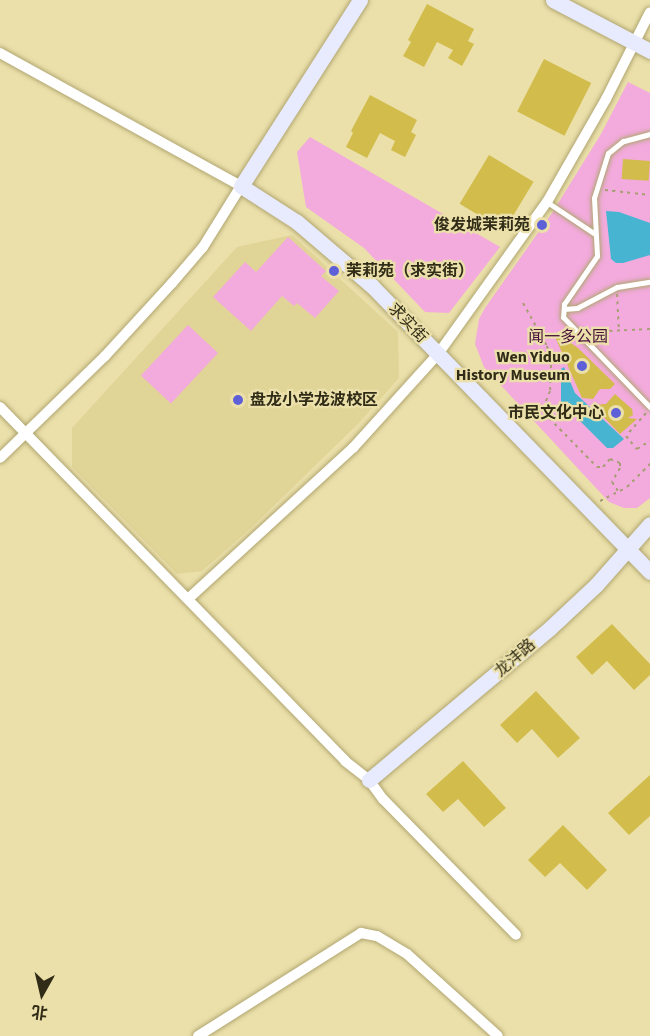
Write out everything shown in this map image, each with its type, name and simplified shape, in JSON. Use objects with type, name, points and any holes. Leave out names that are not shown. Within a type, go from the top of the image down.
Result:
[{"type":"street","points":[[0,458],[105,357],[203,247],[360,0]]},
{"type":"street","points":[[554,0],[650,51]]},
{"type":"street","points":[[188,599],[352,448],[438,354],[547,202],[650,12]]},
{"type":"street","name":"求实街","points":[[0,53],[241,186],[297,222],[339,256],[438,354],[650,572]]},
{"type":"street","points":[[0,407],[345,761],[369,780],[383,799],[516,935]]},
{"type":"street","name":"龙沣路","points":[[369,780],[550,628],[596,585],[650,524]]},
{"type":"street","points":[[198,1036],[361,933],[377,936],[407,954],[498,1036]]},
{"type":"lane","points":[[650,134],[623,141],[612,147],[594,198],[597,256],[564,304],[563,317],[650,408]]},
{"type":"lane","points":[[547,202],[595,234]]},
{"type":"lane","points":[[564,309],[577,308],[617,287],[650,282]]},
{"type":"path","points":[[597,189],[650,195]]},
{"type":"path","points":[[617,287],[619,330]]},
{"type":"path","points":[[523,303],[547,346],[551,365],[550,391],[544,406],[544,413],[597,467],[603,467],[610,459],[620,463],[620,468],[612,482],[618,491]]},
{"type":"path","points":[[576,331],[650,329]]},
{"type":"path","points":[[650,408],[626,436],[638,449],[650,441]]},
{"type":"path","points":[[590,512],[602,499],[627,487],[650,464]]},
{"type":"shaded area","name":"盘龙小学龙波校区","points":[[292,235],[398,332],[399,378],[359,423],[253,526],[202,571],[177,574],[72,467],[72,428],[237,247]]},
{"type":"green space","name":"闻一多公园","points":[[628,82],[650,93],[650,498],[637,508],[624,508],[609,502],[484,367],[475,344],[479,319],[485,308],[552,213],[601,134]]},
{"type":"green space","points":[[310,137],[500,247],[449,313],[425,312],[364,248],[306,207],[297,152]]},
{"type":"green space","points":[[288,237],[326,271],[321,276],[339,291],[315,318],[297,303],[294,306],[282,296],[251,331],[213,297],[245,262],[256,272]]},
{"type":"green space","points":[[188,325],[218,353],[171,403],[141,375]]},
{"type":"water","points":[[606,211],[619,212],[650,223],[650,255],[623,263],[616,263],[611,259]]},
{"type":"water","points":[[564,367],[575,393],[624,439],[613,448],[607,448],[561,402],[561,369]]},
{"type":"building","points":[[427,4],[474,29],[468,41],[474,44],[462,66],[448,58],[453,50],[437,42],[424,67],[403,56],[411,42],[408,40]]},
{"type":"building","points":[[544,59],[591,83],[564,136],[517,112]]},
{"type":"building","points":[[370,95],[417,120],[411,132],[416,135],[405,157],[391,150],[395,141],[380,133],[367,158],[346,147],[353,133],[351,131]]},
{"type":"building","points":[[489,155],[534,182],[504,231],[460,204]]},
{"type":"building","points":[[623,159],[650,161],[649,181],[622,179]]},
{"type":"building","name":"Wen Yiduo History Museum","points":[[558,334],[578,348],[615,384],[610,389],[600,389],[593,399],[582,398],[556,339]]},
{"type":"building","name":"市民文化中心","points":[[615,394],[632,409],[633,415],[628,418],[637,419],[620,434],[592,405],[606,404]]},
{"type":"building","points":[[612,624],[650,664],[650,675],[634,690],[607,661],[592,675],[576,657]]},
{"type":"building","points":[[536,691],[580,738],[558,758],[532,729],[517,743],[500,725]]},
{"type":"building","points":[[463,761],[506,808],[484,827],[458,799],[443,812],[426,794]]},
{"type":"building","points":[[650,775],[650,816],[629,835],[608,813]]},
{"type":"building","points":[[563,825],[607,870],[587,890],[560,863],[545,877],[528,860]]},
{"type":"place","name":"俊发城茉莉苑","points":[[542,225]]},
{"type":"place","name":"茉莉苑（求实街）","points":[[334,271]]},
{"type":"place","name":"Wen Yiduo History Museum","points":[[582,366]]},
{"type":"place","name":"盘龙小学龙波校区","points":[[238,400]]},
{"type":"place","name":"市民文化中心","points":[[616,413]]}]
